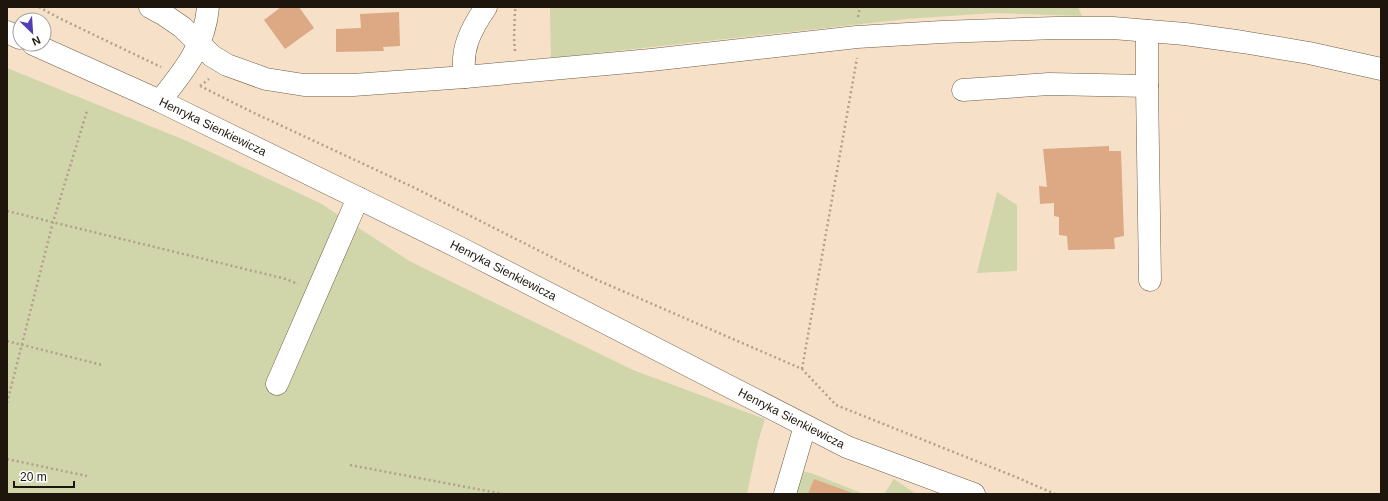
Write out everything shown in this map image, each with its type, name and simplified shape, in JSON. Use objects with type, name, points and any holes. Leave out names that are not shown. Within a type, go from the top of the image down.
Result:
[{"type":"street","points":[[150,7],[182,27],[212,56],[227,65],[266,79],[304,85],[353,85],[465,77],[651,60],[857,37],[1055,28],[1113,28],[1185,34],[1309,53],[1381,69]]},
{"type":"street","points":[[160,101],[181,76],[199,44],[206,22],[208,7]]},
{"type":"street","points":[[465,77],[463,68],[464,47],[477,20],[486,7]]},
{"type":"street","points":[[1147,31],[1150,280]]},
{"type":"street","name":"Henryka Sienkiewicza","points":[[51,52],[160,101],[460,248],[847,448],[974,494]]},
{"type":"street","points":[[963,90],[1049,84],[1147,86]]},
{"type":"street","points":[[277,384],[358,198]]},
{"type":"street","points":[[784,494],[805,426]]},
{"type":"path","points":[[39,7],[252,112],[415,188],[597,280],[802,369],[836,405],[1056,494]]},
{"type":"path","points":[[516,7],[514,38],[516,72]]},
{"type":"path","points":[[802,369],[859,51],[857,37]]},
{"type":"path","points":[[200,86],[208,79],[216,81]]},
{"type":"path","points":[[7,403],[53,222],[87,111]]},
{"type":"path","points":[[7,211],[286,279],[317,292]]},
{"type":"path","points":[[7,341],[102,365]]},
{"type":"path","points":[[7,459],[87,476]]},
{"type":"path","points":[[350,465],[503,494]]},
{"type":"green space","points":[[550,7],[1078,7],[1082,16],[993,13],[907,19],[551,58]]},
{"type":"green space","points":[[7,68],[187,141],[320,203],[411,262],[633,370],[765,419],[758,442],[747,494],[7,494]]},
{"type":"green space","points":[[997,192],[1017,205],[1017,271],[977,273]]},
{"type":"green space","points":[[801,471],[811,473],[864,494],[797,494]]},
{"type":"green space","points":[[894,479],[916,494],[884,494]]},
{"type":"building","points":[[281,7],[299,7],[314,28],[285,49],[264,20]]},
{"type":"building","points":[[399,12],[400,46],[383,47],[384,51],[336,52],[336,29],[361,28],[360,14]]},
{"type":"building","points":[[1109,146],[1109,151],[1121,151],[1124,236],[1114,238],[1115,249],[1068,250],[1067,236],[1059,235],[1059,217],[1054,216],[1054,203],[1040,204],[1039,186],[1047,187],[1043,149]]},
{"type":"building","points":[[814,479],[855,494],[808,494]]}]
